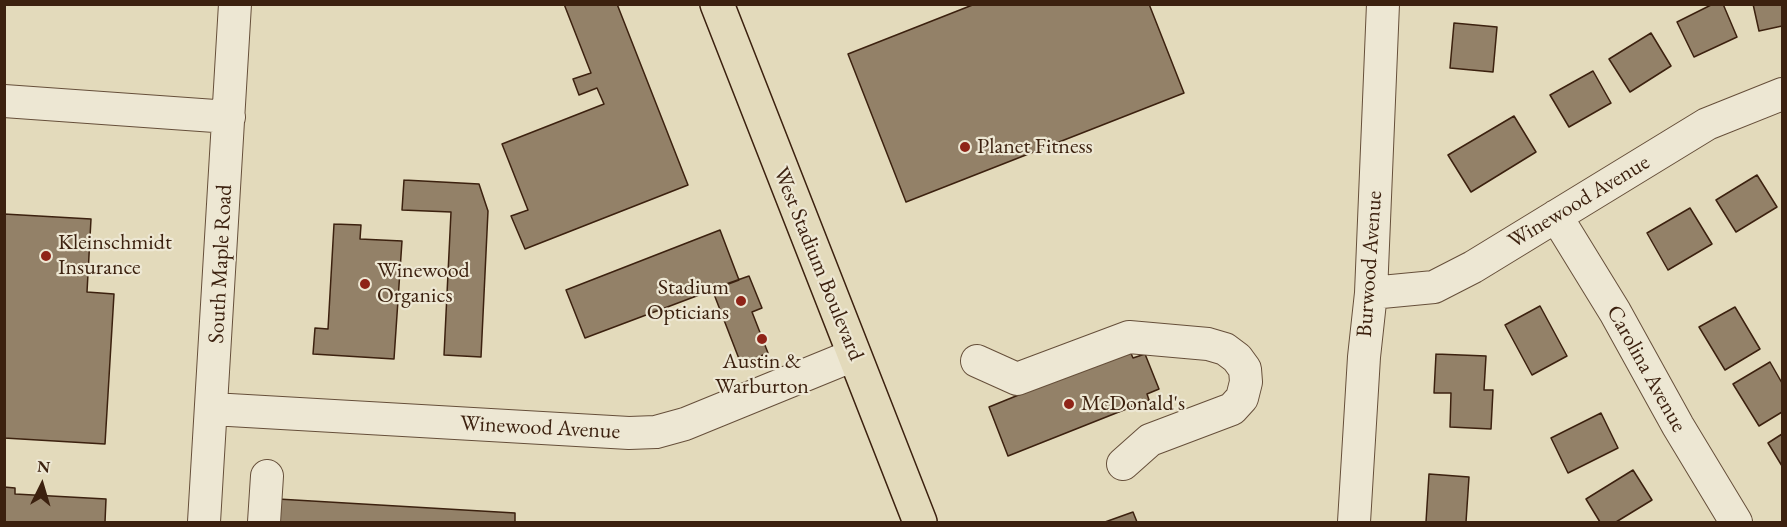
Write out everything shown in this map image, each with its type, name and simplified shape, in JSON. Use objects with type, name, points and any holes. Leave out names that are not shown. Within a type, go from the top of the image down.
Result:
[{"type":"main road","name":"West Stadium Boulevard","points":[[717,4],[920,522]]},
{"type":"street","name":"South Maple Road","points":[[204,522],[235,4]]},
{"type":"street","name":"Burwood Avenue","points":[[1354,522],[1364,357],[1371,293],[1383,4]]},
{"type":"street","name":"Winewood Avenue","points":[[1371,293],[1434,287],[1473,267],[1707,124],[1782,94]]},
{"type":"street","points":[[4,101],[230,117]]},
{"type":"street","name":"Carolina Avenue","points":[[1556,216],[1615,312],[1678,426],[1736,522]]},
{"type":"street","points":[[978,360],[1017,379],[1129,337],[1208,344],[1225,349],[1237,358],[1245,369],[1246,382],[1242,398],[1232,409],[1150,440],[1123,464]]},
{"type":"street","name":"Winewood Avenue","points":[[212,409],[629,433],[656,432],[685,424],[854,355]]},
{"type":"street","points":[[264,522],[267,476]]},
{"type":"building","points":[[564,4],[617,4],[688,185],[525,249],[511,216],[528,210],[502,144],[604,104],[597,88],[579,95],[573,79],[591,73]]},
{"type":"building","name":"Planet Fitness","points":[[975,4],[1149,4],[1184,93],[906,202],[848,54]]},
{"type":"building","points":[[1713,4],[1723,4],[1737,37],[1694,57],[1677,22]]},
{"type":"building","points":[[1753,4],[1782,4],[1782,26],[1759,31]]},
{"type":"building","points":[[1454,23],[1497,27],[1493,72],[1450,68]]},
{"type":"building","points":[[1651,33],[1671,66],[1630,92],[1609,59]]},
{"type":"building","points":[[1593,71],[1611,103],[1569,127],[1550,95]]},
{"type":"building","points":[[1514,116],[1536,152],[1471,192],[1448,155]]},
{"type":"building","points":[[1757,175],[1777,207],[1736,232],[1716,200]]},
{"type":"building","points":[[404,180],[479,184],[488,211],[481,357],[444,355],[451,212],[402,210]]},
{"type":"building","points":[[1690,208],[1712,244],[1668,270],[1647,233]]},
{"type":"building","points":[[4,214],[91,219],[87,292],[114,294],[105,444],[4,438]]},
{"type":"building","name":"Winewood Organics","points":[[334,224],[361,225],[360,239],[402,241],[394,359],[313,354],[315,328],[328,329]]},
{"type":"building","points":[[720,230],[739,280],[585,338],[566,290]]},
{"type":"building","points":[[749,276],[762,308],[752,312],[768,353],[741,364],[712,289]]},
{"type":"building","points":[[1540,306],[1567,356],[1532,375],[1505,325]]},
{"type":"building","points":[[1735,307],[1760,349],[1725,370],[1699,327]]},
{"type":"building","name":"McDonald's","points":[[1130,351],[1133,358],[1145,354],[1159,389],[1147,394],[1149,400],[1008,456],[989,407],[1021,394],[1019,389]]},
{"type":"building","points":[[1436,354],[1486,356],[1484,390],[1493,390],[1491,429],[1450,427],[1451,393],[1434,393]]},
{"type":"building","points":[[1770,362],[1782,383],[1782,412],[1759,426],[1733,384]]},
{"type":"building","points":[[1601,413],[1618,448],[1568,473],[1551,438]]},
{"type":"building","points":[[1782,434],[1782,466],[1768,443]]},
{"type":"building","points":[[1633,470],[1652,500],[1616,522],[1600,522],[1586,499]]},
{"type":"building","points":[[1429,474],[1469,477],[1466,522],[1426,522]]},
{"type":"building","points":[[4,487],[15,488],[15,494],[106,499],[105,522],[4,522]]},
{"type":"building","points":[[278,499],[515,513],[515,522],[277,522]]},
{"type":"building","points":[[1133,512],[1137,522],[1105,522]]},
{"type":"place","name":"Planet Fitness","points":[[965,147]]},
{"type":"place","name":"Kleinschmidt Insurance","points":[[46,256]]},
{"type":"place","name":"Winewood Organics","points":[[365,284]]},
{"type":"place","name":"Stadium Opticians","points":[[741,301]]},
{"type":"place","name":"Austin & Warburton","points":[[762,339]]},
{"type":"place","name":"McDonald's","points":[[1069,404]]}]
